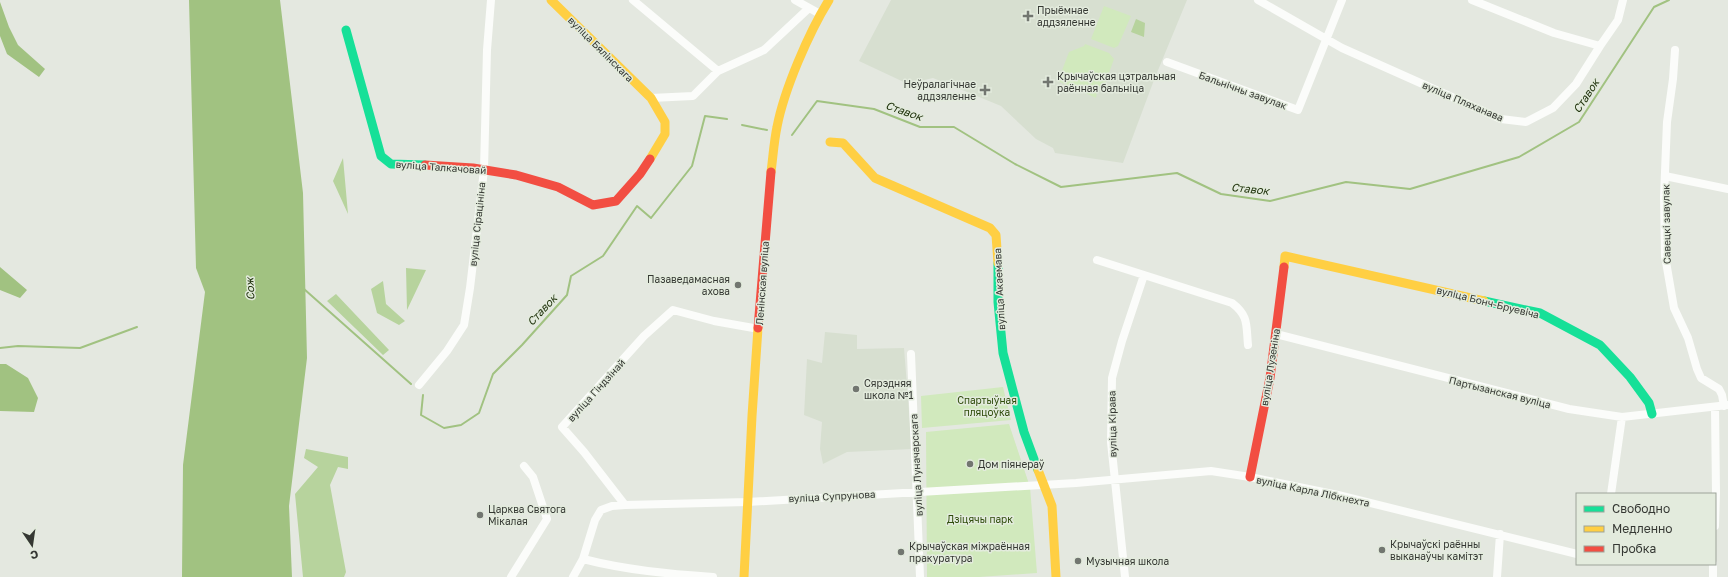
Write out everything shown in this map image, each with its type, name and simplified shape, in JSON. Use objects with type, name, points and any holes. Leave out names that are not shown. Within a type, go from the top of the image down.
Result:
[{"type":"street","name":"вуліца Сірацініна","points":[[419,385],[447,351],[464,325],[470,288],[484,170],[487,50],[491,0]]},
{"type":"street","name":"вуліца Бялінскага","points":[[551,0],[651,98],[665,122],[665,134]]},
{"type":"street","points":[[633,0],[718,71]]},
{"type":"street","points":[[795,0],[820,14]]},
{"type":"street","name":"Ленінская вуліца","points":[[744,577],[752,416],[769,184],[777,126],[790,83],[820,14],[829,0]]},
{"type":"street","name":"вуліца Пляханава","points":[[1258,0],[1327,39],[1501,119],[1526,122],[1553,108],[1576,84],[1618,20],[1623,0]]},
{"type":"street","name":"Бальнічны завулак","points":[[1167,62],[1298,110],[1342,0]]},
{"type":"street","points":[[1472,0],[1554,33],[1600,46]]},
{"type":"street","points":[[651,98],[693,96],[718,71],[764,50],[809,8]]},
{"type":"street","name":"вуліца Талкачовай","points":[[346,30],[381,156],[391,164],[484,170],[516,175],[539,180],[558,187],[593,205],[616,201],[640,174],[665,134]]},
{"type":"street","name":"Савецкі завулак","points":[[1675,50],[1673,79],[1667,122],[1665,256],[1674,308],[1688,338],[1697,369],[1702,378],[1719,389],[1726,406]]},
{"type":"street","name":"вуліца Акаемава","points":[[830,142],[843,143],[875,178],[990,228],[996,235],[998,259],[998,302],[1003,353],[1024,432],[1052,506],[1056,577]]},
{"type":"street","points":[[1665,176],[1728,189]]},
{"type":"street","name":"вуліца Лузеніна","points":[[1250,477],[1270,378],[1285,256]]},
{"type":"street","name":"вуліца Бонч-Бруевіча","points":[[1285,256],[1540,313],[1600,345],[1630,377],[1649,403],[1652,414]]},
{"type":"street","points":[[1098,260],[1232,303],[1241,310],[1246,318],[1248,345]]},
{"type":"street","name":"вуліца Кірава","points":[[1125,577],[1111,442],[1112,378],[1122,341],[1144,274]]},
{"type":"street","name":"вуліца Гіндзінай","points":[[625,505],[584,452],[562,428],[644,336],[673,310],[759,329]]},
{"type":"street","name":"Партызанская вуліца","points":[[1276,334],[1569,409],[1622,417],[1726,406]]},
{"type":"street","name":"вуліца Луначарскага","points":[[911,354],[918,491],[920,577]]},
{"type":"street","points":[[1715,408],[1716,493]]},
{"type":"street","points":[[1611,493],[1622,417]]},
{"type":"street","points":[[511,577],[547,519],[533,477],[524,466]]},
{"type":"street","name":"вуліца Карла Лібкнехта","points":[[1044,484],[1114,480],[1211,471],[1250,477],[1338,495],[1576,554]]},
{"type":"street","name":"вуліца Супрунова","points":[[625,505],[747,502],[1044,484]]},
{"type":"street","points":[[573,577],[584,559],[595,520],[601,510],[612,506],[625,505]]},
{"type":"street","points":[[1497,577],[1500,534]]},
{"type":"street","points":[[584,559],[610,566],[670,574],[713,577]]},
{"type":"street","points":[[1713,565],[1713,577]]},
{"type":"shaded area","name":"Крычаўская цэтральная раённая бальніца","points":[[891,0],[1187,0],[1154,80],[1123,163],[1055,153],[1053,148],[1036,139],[1001,106],[933,78],[908,84],[859,61]]},
{"type":"shaded area","points":[[1136,19],[1145,23],[1144,37],[1131,32]]},
{"type":"shaded area","points":[[343,158],[348,214],[333,181]]},
{"type":"shaded area","points":[[406,268],[426,270],[407,310]]},
{"type":"shaded area","points":[[383,281],[386,304],[405,321],[399,325],[377,313],[371,289]]},
{"type":"shaded area","points":[[336,294],[389,350],[383,355],[327,301]]},
{"type":"shaded area","name":"Сярэдняя школа №1","points":[[825,332],[857,335],[857,349],[904,348],[912,449],[847,452],[823,464],[820,449],[822,422],[804,415],[807,359],[822,363]]},
{"type":"shaded area","points":[[306,449],[348,457],[348,469],[338,467],[330,485],[346,572],[344,577],[303,577],[295,494],[318,467],[304,458]]},
{"type":"green space","points":[[1104,6],[1131,16],[1118,46],[1114,48],[1091,39]]},
{"type":"green space","points":[[1085,44],[1109,53],[1114,59],[1105,84],[1098,87],[1096,98],[1079,90],[1080,88],[1077,87],[1076,89],[1058,81],[1069,52],[1084,46]]},
{"type":"green space","name":"Спартыўная пляцоўка","points":[[1003,387],[1011,420],[922,428],[921,396]]},
{"type":"green space","name":"Дзіцячы парк","points":[[1009,424],[1030,487],[1037,573],[979,577],[927,577],[926,432]]},
{"type":"water","name":"Сож","points":[[189,0],[280,0],[303,193],[307,358],[289,506],[292,577],[182,577],[183,465],[205,292],[196,268]]},
{"type":"water","points":[[0,2],[9,27],[18,45],[45,69],[39,77],[7,54],[0,36]]},
{"type":"water","points":[[0,267],[27,290],[20,298],[0,290]]},
{"type":"water","points":[[0,364],[6,364],[28,378],[38,398],[34,412],[0,411]]},
{"type":"waterway","name":"Ставок","points":[[792,135],[817,101],[874,109],[920,127],[954,127],[1015,164],[1061,187],[1177,173],[1221,194],[1270,201],[1346,182],[1410,189],[1519,157],[1579,122],[1654,7],[1669,0]]},
{"type":"waterway","name":"Ставок","points":[[423,395],[421,415],[444,428],[461,425],[479,413],[493,374],[522,345],[567,295],[571,276],[603,256],[637,206],[651,218],[692,166],[705,116],[727,119]]},
{"type":"waterway","name":"Ставок","points":[[742,125],[767,130]]},
{"type":"waterway","name":"Ставок","points":[[304,289],[411,384]]},
{"type":"waterway","points":[[0,348],[18,346],[80,348],[137,327]]},
{"type":"traffic: fast","points":[[346,30],[381,156],[391,164],[425,165]]},
{"type":"traffic: fast","points":[[998,263],[998,302],[1003,353],[1024,432],[1038,470]]},
{"type":"traffic: fast","points":[[1484,301],[1540,313],[1600,345],[1630,377],[1649,403],[1652,414]]},
{"type":"traffic: slow","points":[[551,0],[651,98],[665,122],[665,134],[650,159]]},
{"type":"traffic: slow","points":[[771,172],[776,132],[785,96],[813,28],[829,0]]},
{"type":"traffic: slow","points":[[830,142],[843,143],[875,178],[990,228],[996,235],[998,263]]},
{"type":"traffic: slow","points":[[1284,267],[1285,256],[1484,301]]},
{"type":"traffic: slow","points":[[744,577],[758,328]]},
{"type":"traffic: slow","points":[[1038,470],[1052,506],[1056,577]]},
{"type":"traffic: jam","points":[[425,165],[473,168],[516,175],[558,187],[593,205],[616,201],[640,174],[650,159]]},
{"type":"traffic: jam","points":[[758,328],[771,172]]},
{"type":"traffic: jam","points":[[1250,477],[1270,378],[1284,267]]},
{"type":"place","name":"Прыёмнае аддзяленне","points":[[1028,16]]},
{"type":"place","name":"Крычаўская цэтральная раённая бальніца","points":[[1048,82]]},
{"type":"place","name":"Неўралагічнае аддзяленне","points":[[985,90]]},
{"type":"place","name":"Пазаведамасная ахова","points":[[738,285]]},
{"type":"place","name":"Сярэдняя школа №1","points":[[856,389]]},
{"type":"place","name":"Дом піянераў","points":[[970,464]]},
{"type":"place","name":"Царква Святога Мікалая","points":[[480,515]]},
{"type":"place","name":"Крычаўскі раённы выканаўчы камітэт","points":[[1382,550]]},
{"type":"place","name":"Крычаўская міжраённая пракуратура","points":[[901,552]]},
{"type":"place","name":"Музычная школа","points":[[1078,561]]}]
